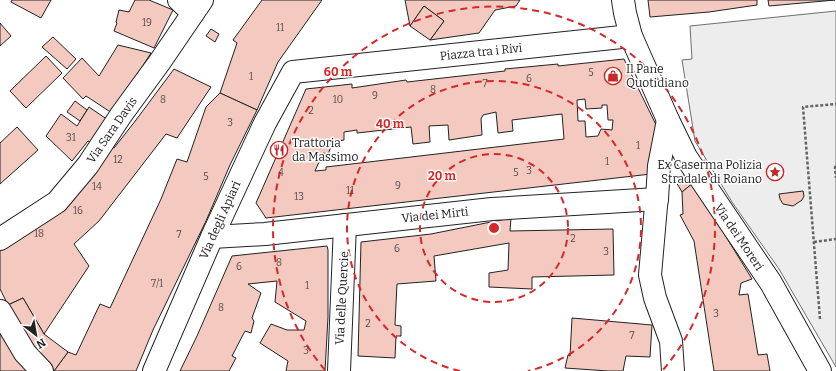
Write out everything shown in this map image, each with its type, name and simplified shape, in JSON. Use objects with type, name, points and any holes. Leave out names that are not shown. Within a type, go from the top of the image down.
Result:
[{"type":"street","points":[[623,0],[631,36]]},
{"type":"street","name":"Via Sara Davis","points":[[0,239],[57,202],[88,165],[121,115],[159,63],[192,4]]},
{"type":"street","name":"Piazza tra i Rivi","points":[[293,72],[631,36]]},
{"type":"street","name":"Via dei Moreri","points":[[631,36],[686,157],[770,284],[820,371]]},
{"type":"street","name":"Via degli Apiari","points":[[154,371],[212,237],[265,123],[293,72]]},
{"type":"street","points":[[668,120],[659,166],[650,275],[655,298],[671,341],[673,371]]},
{"type":"street","name":"Via dei Mirti","points":[[212,237],[265,234],[492,209],[657,199]]},
{"type":"street","name":"Via delle Quercie","points":[[338,371],[345,225]]},
{"type":"street","points":[[0,310],[25,353],[42,371]]},
{"type":"path","points":[[820,325],[803,107],[836,104]]},
{"type":"path","points":[[836,167],[836,178]]},
{"type":"path","points":[[814,242],[836,239]]},
{"type":"shaded area","name":"Ex Caserma Polizia Stradale di Roiano","points":[[836,11],[836,367],[779,269],[732,202],[695,141],[682,60],[692,59],[690,26]]},
{"type":"building","points":[[12,0],[51,0],[41,18],[11,2]]},
{"type":"building","points":[[135,0],[149,0],[173,10],[154,48],[114,31],[119,10],[129,12]]},
{"type":"building","points":[[262,0],[322,0],[278,62],[257,110],[220,93],[237,43],[233,40]]},
{"type":"building","points":[[405,0],[520,0],[516,6],[495,10],[479,33],[430,40],[444,21],[424,6],[410,26]]},
{"type":"building","points":[[648,0],[757,0],[757,5],[709,12],[650,17]]},
{"type":"building","points":[[768,0],[835,0],[769,6]]},
{"type":"building","points":[[424,6],[444,21],[430,40],[410,26]]},
{"type":"building","points":[[0,23],[11,36],[0,46]]},
{"type":"building","points":[[211,29],[219,34],[215,42],[206,36]]},
{"type":"building","points":[[53,37],[76,59],[67,69],[42,47]]},
{"type":"building","points":[[118,45],[151,53],[112,113],[86,96],[83,99],[63,78],[82,58],[99,76]]},
{"type":"building","points":[[46,56],[62,73],[26,108],[10,91]]},
{"type":"building","points":[[624,59],[659,131],[651,174],[266,218],[256,203],[306,89],[352,84],[352,88],[406,80],[407,82],[505,71],[505,69],[558,64],[558,66]],"holes":[[[585,99],[586,109],[602,108],[602,105],[607,105],[608,120],[613,120],[612,130],[601,129],[598,136],[586,137],[585,121],[578,121],[577,100]],[[496,112],[498,133],[513,131],[512,120],[562,114],[564,139],[326,167],[326,170],[315,171],[323,153],[328,154],[333,142],[344,140],[344,132],[357,130],[357,133],[411,127],[413,144],[430,142],[429,126],[448,125],[449,140],[482,135],[481,119],[483,115]]]},
{"type":"building","points":[[174,69],[211,87],[177,138],[166,134],[99,221],[74,244],[89,266],[44,334],[23,298],[8,305],[0,289],[0,245],[112,147],[114,148]]},
{"type":"building","points":[[220,93],[257,110],[230,165],[206,221],[153,330],[136,371],[54,371],[68,352],[76,355],[100,304],[110,308],[161,199],[177,159],[187,162],[206,107]]},
{"type":"building","points":[[75,101],[87,110],[80,121],[67,112]]},
{"type":"building","points":[[89,107],[108,120],[93,143],[88,141],[72,161],[46,136],[61,114],[77,126]]},
{"type":"building","points":[[17,127],[38,150],[0,184],[0,143]]},
{"type":"building","points":[[687,172],[693,183],[682,192],[676,182]]},
{"type":"building","points":[[693,183],[752,279],[741,283],[739,295],[748,294],[758,355],[767,354],[770,371],[714,371],[694,241],[680,215],[683,214],[682,192]]},
{"type":"building","points":[[803,191],[804,196],[802,200],[793,206],[783,204],[780,199],[779,194]]},
{"type":"building","points":[[511,218],[510,231],[613,229],[614,275],[532,277],[532,289],[489,287],[489,273],[508,270],[509,243],[434,256],[436,281],[397,284],[395,325],[401,326],[401,336],[396,336],[395,358],[358,356],[361,242],[431,234]]},
{"type":"building","points":[[327,246],[328,317],[325,371],[286,371],[288,361],[260,343],[271,324],[287,330],[304,330],[306,321],[275,302],[277,281],[248,284],[261,293],[252,318],[254,321],[251,333],[245,331],[232,356],[236,358],[229,371],[180,371],[232,256]]},
{"type":"building","points":[[23,298],[44,334],[68,352],[54,371],[33,350],[8,305]]},
{"type":"building","points":[[572,318],[652,325],[650,357],[626,356],[623,371],[565,368],[568,355],[570,356]]},
{"type":"building","points":[[0,325],[30,371],[0,371]]},
{"type":"place","name":"Il Pane Quotidiano","points":[[613,76]]},
{"type":"place","name":"Trattoria da Massimo","points":[[279,150]]},
{"type":"place","name":"Ex Caserma Polizia Stradale di Roiano","points":[[775,172]]}]
